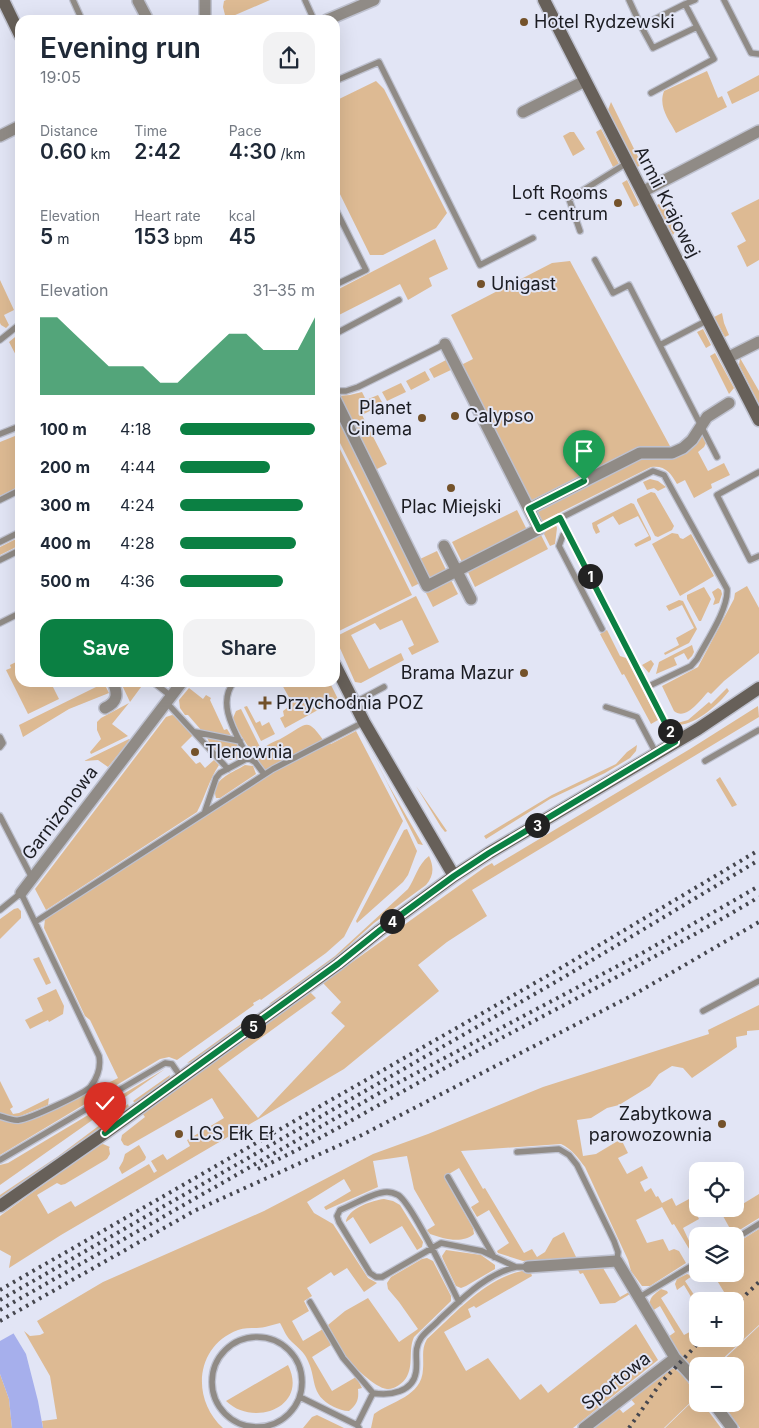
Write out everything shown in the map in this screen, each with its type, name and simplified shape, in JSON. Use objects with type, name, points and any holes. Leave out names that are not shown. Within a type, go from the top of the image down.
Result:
[{"type":"street","points":[[3,0],[15,25]]},
{"type":"street","points":[[138,0],[146,15]]},
{"type":"street","points":[[339,15],[374,0]]},
{"type":"street","name":"Armii Krajowej","points":[[544,0],[758,417]]},
{"type":"street","points":[[204,15],[207,1]]},
{"type":"street","points":[[523,112],[585,81]]},
{"type":"street","points":[[0,136],[15,128]]},
{"type":"street","points":[[642,192],[759,131]]},
{"type":"street","points":[[727,358],[759,342]]},
{"type":"street","points":[[340,409],[427,586],[539,529],[445,344]]},
{"type":"street","points":[[529,509],[645,452],[672,453],[683,448],[692,440],[701,425],[712,414],[729,403]]},
{"type":"street","points":[[444,546],[471,599]]},
{"type":"street","points":[[340,675],[364,722],[454,876]]},
{"type":"street","points":[[105,708],[112,705],[116,699],[116,687]]},
{"type":"street","name":"Garnizonowa","points":[[18,896],[178,687]]},
{"type":"street","points":[[0,1206],[338,964],[379,931],[454,876],[489,853],[726,711],[759,688]]},
{"type":"street","points":[[522,1267],[617,1261]]},
{"type":"street","name":"Sportowa","points":[[584,1428],[675,1358],[617,1261]]},
{"type":"street","points":[[675,1358],[689,1373]]},
{"type":"street","points":[[720,1412],[732,1428]]},
{"type":"lane","points":[[73,0],[80,15]]},
{"type":"lane","points":[[305,0],[312,15]]},
{"type":"lane","points":[[629,0],[653,48],[696,27]]},
{"type":"lane","points":[[641,26],[695,0]]},
{"type":"lane","points":[[724,0],[751,53],[759,54]]},
{"type":"lane","points":[[651,94],[714,59],[685,4]]},
{"type":"lane","points":[[340,79],[379,62],[480,265],[533,238]]},
{"type":"lane","points":[[580,231],[569,199],[627,163]]},
{"type":"lane","points":[[340,218],[366,270],[340,283]]},
{"type":"lane","points":[[595,260],[613,293],[629,285],[717,457]]},
{"type":"lane","points":[[340,331],[398,300]]},
{"type":"lane","points":[[660,345],[708,320]]},
{"type":"lane","points":[[0,338],[15,328]]},
{"type":"lane","points":[[340,391],[358,387],[445,344]]},
{"type":"lane","points":[[0,434],[15,428]]},
{"type":"lane","points":[[539,529],[653,471],[664,475],[727,594],[724,607],[691,666],[647,687]]},
{"type":"lane","points":[[759,472],[717,495],[750,560],[759,556]]},
{"type":"lane","points":[[0,500],[15,492]]},
{"type":"lane","points":[[560,518],[675,742]]},
{"type":"lane","points":[[568,532],[563,535],[559,546],[602,629]]},
{"type":"lane","points":[[0,542],[15,534]]},
{"type":"lane","points":[[0,560],[15,552]]},
{"type":"lane","points":[[0,623],[15,616]]},
{"type":"lane","points":[[157,687],[228,769]]},
{"type":"lane","points":[[231,687],[227,695],[226,710],[248,758],[255,762],[264,774]]},
{"type":"lane","points":[[354,703],[384,687]]},
{"type":"lane","points":[[606,707],[637,717],[656,753]]},
{"type":"lane","points":[[35,922],[264,774],[364,722]]},
{"type":"lane","points":[[704,761],[759,730]]},
{"type":"lane","points":[[195,732],[240,741]]},
{"type":"lane","points":[[0,737],[3,743],[0,747]]},
{"type":"lane","points":[[205,811],[216,778],[220,773],[248,758]]},
{"type":"lane","points":[[0,816],[32,879]]},
{"type":"lane","points":[[0,910],[18,896],[35,922],[99,1056],[100,1064],[90,1088],[46,1110],[19,1120],[0,1116]]},
{"type":"lane","points":[[703,1011],[759,980]]},
{"type":"lane","points":[[0,1160],[165,1063],[172,1064],[181,1077]]},
{"type":"lane","points":[[517,1152],[560,1149],[569,1155],[577,1165],[614,1241],[618,1252],[617,1261]]},
{"type":"lane","points":[[448,1177],[494,1257]]},
{"type":"lane","points":[[459,1302],[432,1248],[406,1203],[399,1195],[388,1192],[378,1194],[340,1210],[337,1216],[339,1222],[370,1273],[376,1277],[382,1277],[432,1248],[441,1243],[482,1251],[522,1267]]},
{"type":"lane","points":[[744,1233],[759,1224]]},
{"type":"lane","points":[[310,1302],[343,1358],[373,1393],[392,1394],[401,1391],[414,1379],[416,1370],[415,1349],[425,1332],[459,1302],[494,1276],[506,1269],[522,1267]]},
{"type":"lane","points":[[638,1298],[689,1267]]},
{"type":"lane","points":[[254,1337],[268,1338],[282,1344],[293,1355],[300,1368],[302,1383],[300,1397],[293,1411],[281,1421],[268,1427],[253,1428],[238,1424],[226,1416],[217,1404],[212,1390],[212,1374],[217,1360],[226,1348],[239,1340],[254,1337]]},
{"type":"lane","points":[[300,1397],[358,1427],[373,1393]]},
{"type":"shaded area","points":[[270,0],[235,15],[225,15],[224,1]]},
{"type":"shaded area","points":[[707,71],[718,98],[722,96],[727,107],[676,133],[663,108],[664,91]]},
{"type":"shaded area","points":[[759,75],[759,91],[732,104],[727,92]]},
{"type":"shaded area","points":[[376,81],[384,89],[447,213],[436,228],[383,255],[370,255],[340,194],[340,99]]},
{"type":"shaded area","points":[[611,102],[642,165],[637,167],[608,110]]},
{"type":"shaded area","points":[[601,129],[619,164],[613,167],[596,132]]},
{"type":"shaded area","points":[[574,132],[585,149],[573,156],[563,136]]},
{"type":"shaded area","points":[[627,180],[639,205],[634,207],[622,183]]},
{"type":"shaded area","points":[[759,199],[759,260],[747,267],[737,246],[746,241],[731,213]]},
{"type":"shaded area","points":[[663,202],[677,228],[673,235],[657,205]]},
{"type":"shaded area","points":[[435,239],[448,269],[429,278],[432,286],[408,300],[400,284],[340,314],[340,288]]},
{"type":"shaded area","points":[[570,261],[671,448],[643,446],[531,502],[461,365],[473,359],[451,315],[552,263]]},
{"type":"shaded area","points":[[0,280],[14,310],[4,315],[9,325],[6,328],[0,323]]},
{"type":"shaded area","points":[[722,313],[729,335],[725,337],[714,317]]},
{"type":"shaded area","points":[[703,329],[711,345],[706,348],[697,332]]},
{"type":"shaded area","points":[[15,337],[15,353],[9,342]]},
{"type":"shaded area","points":[[715,353],[734,388],[729,394],[710,356]]},
{"type":"shaded area","points":[[740,358],[759,391],[759,404],[739,365]]},
{"type":"shaded area","points":[[448,359],[453,369],[434,378],[429,369]]},
{"type":"shaded area","points":[[425,371],[430,380],[411,390],[406,381]]},
{"type":"shaded area","points":[[401,383],[406,392],[387,401],[382,392]]},
{"type":"shaded area","points":[[362,392],[366,400],[378,395],[383,404],[362,415],[387,464],[375,470],[340,400],[340,396]]},
{"type":"shaded area","points":[[340,421],[420,583],[412,587],[340,443]]},
{"type":"shaded area","points":[[702,432],[706,443],[698,452],[708,471],[724,463],[730,475],[711,484],[712,488],[694,498],[685,480],[677,484],[664,469],[651,467],[539,523],[533,511],[640,458],[684,453],[694,445]]},
{"type":"shaded area","points":[[15,436],[15,488],[0,496],[0,442]]},
{"type":"shaded area","points":[[340,449],[412,595],[340,631]]},
{"type":"shaded area","points":[[650,479],[658,481],[666,487],[658,491],[654,488],[647,490],[643,482]]},
{"type":"shaded area","points":[[651,492],[655,493],[674,526],[672,530],[658,537],[655,536],[637,501],[637,499]]},
{"type":"shaded area","points":[[631,503],[634,504],[651,540],[636,547],[634,544],[649,536],[638,516],[619,525],[613,516],[597,525],[600,532],[596,534],[592,523]]},
{"type":"shaded area","points":[[517,510],[527,530],[462,562],[452,542]]},
{"type":"shaded area","points":[[556,525],[555,544],[550,546],[543,532]]},
{"type":"shaded area","points":[[540,533],[548,549],[475,587],[467,570]]},
{"type":"shaded area","points":[[672,533],[678,534],[683,539],[691,534],[714,576],[680,596],[652,544]]},
{"type":"shaded area","points":[[15,540],[15,548],[0,555],[0,547]]},
{"type":"shaded area","points":[[437,551],[446,570],[429,578],[420,559]]},
{"type":"shaded area","points":[[450,578],[458,594],[433,607],[425,591]]},
{"type":"shaded area","points":[[747,586],[759,608],[759,653],[711,694],[708,692],[688,711],[679,713],[674,711],[662,686],[698,667],[734,599],[735,593]]},
{"type":"shaded area","points":[[704,587],[711,599],[701,621],[699,621],[687,599],[687,595]]},
{"type":"shaded area","points":[[718,588],[722,594],[719,603],[713,605],[715,599],[712,592]]},
{"type":"shaded area","points":[[416,596],[439,642],[412,655],[408,648],[414,645],[402,620],[380,630],[375,623],[351,635],[369,669],[401,653],[404,660],[361,683],[355,682],[340,648],[340,634]]},
{"type":"shaded area","points":[[679,600],[683,601],[697,629],[689,643],[665,655],[664,653],[679,645],[676,638],[694,628],[682,605],[669,611],[666,606]]},
{"type":"shaded area","points":[[607,630],[620,656],[626,658],[658,720],[651,724],[600,634]]},
{"type":"shaded area","points":[[692,645],[694,652],[688,660],[684,653],[674,658],[677,665],[656,674],[659,662]]},
{"type":"shaded area","points":[[651,660],[654,664],[649,673],[642,665]]},
{"type":"shaded area","points":[[15,662],[15,687],[53,687],[59,699],[28,714],[6,670],[11,668],[10,665]]},
{"type":"shaded area","points":[[96,687],[106,687],[109,693],[69,709],[23,737],[19,725]]},
{"type":"shaded area","points":[[123,687],[141,687],[130,702]]},
{"type":"shaded area","points":[[283,687],[332,687],[338,699],[285,728],[280,718],[284,716],[283,711],[291,701]]},
{"type":"shaded area","points":[[189,688],[203,699],[206,695],[211,698],[210,700],[224,730],[227,729],[232,737],[202,731],[188,715],[185,715],[180,708],[179,700]]},
{"type":"shaded area","points":[[727,688],[729,691],[725,696],[697,719],[681,725],[674,724],[688,720],[709,702],[711,704]]},
{"type":"shaded area","points":[[129,703],[112,724],[128,736],[91,754],[90,752],[101,739],[97,730],[97,722]]},
{"type":"shaded area","points":[[247,706],[256,723],[260,721],[262,726],[269,722],[275,734],[261,741],[244,707]]},
{"type":"shaded area","points":[[758,706],[759,717],[472,890],[487,916],[447,942],[418,965],[439,991],[344,1069],[61,1235],[9,1268],[11,1256],[0,1250],[0,1216],[98,1145],[103,1144],[110,1147],[110,1154],[107,1159],[65,1184],[57,1183],[37,1195],[48,1214],[71,1201],[75,1207],[149,1164],[154,1173],[157,1171],[151,1161],[163,1154],[167,1160],[190,1146],[187,1140],[224,1118],[212,1098],[128,1146],[124,1145],[121,1140],[122,1135],[145,1117],[142,1113],[310,992],[316,998],[218,1069],[258,1118],[345,1026],[331,1013],[341,1002],[323,983],[485,867],[492,863],[494,866],[690,749]]},
{"type":"shaded area","points":[[241,709],[262,751],[269,744],[307,725],[314,729],[326,744],[331,744],[356,731],[403,821],[344,937],[326,953],[261,1000],[253,1003],[254,1005],[177,1060],[169,1057],[160,1059],[0,1155],[0,1120],[19,1123],[40,1117],[118,1078],[90,1020],[85,1016],[44,928],[45,919],[261,780],[262,774],[259,764],[233,718],[236,711]]},
{"type":"shaded area","points":[[172,715],[193,735],[181,747],[196,764],[200,762],[205,768],[214,760],[219,765],[197,812],[46,910],[35,889],[166,717]]},
{"type":"shaded area","points":[[360,729],[388,784],[423,845],[418,844]]},
{"type":"shaded area","points":[[207,737],[236,742],[241,757],[231,760],[221,756],[212,747]]},
{"type":"shaded area","points":[[129,739],[108,767],[98,760],[84,761]]},
{"type":"shaded area","points":[[637,745],[636,751],[630,758],[605,773],[550,799],[486,839],[484,836],[552,795],[616,764],[627,752]]},
{"type":"shaded area","points":[[245,765],[253,766],[256,774],[220,798],[216,798],[216,786],[219,782]]},
{"type":"shaded area","points":[[720,777],[737,805],[732,807],[716,780]]},
{"type":"shaded area","points":[[416,786],[447,831],[445,832],[441,827]]},
{"type":"shaded area","points":[[407,829],[417,851],[408,875],[403,882],[357,923],[356,921],[404,830]]},
{"type":"shaded area","points":[[429,856],[432,871],[431,878],[426,885],[374,923],[335,958],[269,1004],[335,956],[408,889],[419,867]]},
{"type":"shaded area","points":[[18,908],[21,911],[21,918],[0,939],[0,919]]},
{"type":"shaded area","points":[[39,957],[51,983],[46,985],[33,959]]},
{"type":"shaded area","points":[[56,989],[64,1006],[63,1014],[30,1029],[25,1020],[43,1011],[37,998]]},
{"type":"shaded area","points":[[759,1005],[759,1030],[747,1031],[747,1035],[736,1037],[737,1047],[692,1078],[683,1068],[672,1066],[659,1074],[650,1086],[619,1105],[607,1108],[591,1118],[577,1120],[583,1156],[596,1154],[621,1139],[628,1153],[618,1158],[627,1174],[642,1166],[648,1178],[640,1182],[645,1192],[651,1188],[662,1203],[672,1198],[676,1206],[689,1199],[689,1217],[698,1217],[699,1219],[683,1228],[689,1241],[689,1249],[662,1207],[636,1220],[647,1243],[663,1239],[669,1251],[674,1249],[679,1251],[686,1263],[650,1286],[642,1286],[631,1271],[628,1260],[585,1167],[572,1151],[561,1144],[461,1151],[524,1253],[532,1249],[537,1257],[545,1252],[553,1238],[564,1232],[577,1259],[523,1261],[498,1253],[497,1251],[509,1243],[489,1210],[477,1217],[471,1207],[479,1202],[459,1168],[444,1177],[473,1228],[474,1234],[458,1240],[430,1234],[427,1230],[435,1225],[414,1189],[407,1156],[373,1161],[378,1187],[326,1210],[324,1207],[351,1191],[344,1179],[307,1202],[314,1213],[333,1224],[368,1278],[377,1283],[364,1292],[347,1268],[334,1276],[331,1272],[307,1288],[312,1296],[304,1301],[309,1311],[292,1321],[303,1341],[323,1329],[331,1345],[312,1357],[332,1391],[356,1377],[362,1388],[358,1389],[357,1402],[349,1411],[334,1407],[320,1397],[306,1357],[289,1338],[280,1323],[262,1328],[238,1330],[224,1338],[213,1348],[206,1360],[202,1374],[202,1388],[206,1403],[213,1416],[223,1428],[43,1428],[42,1421],[57,1419],[50,1376],[24,1331],[30,1336],[44,1333],[37,1321],[103,1282],[264,1211],[373,1154],[428,1134],[543,1087],[709,1034],[708,1030]]},
{"type":"shaded area","points":[[255,1014],[253,1018],[187,1063]]},
{"type":"shaded area","points":[[165,1069],[0,1185],[0,1165],[8,1163]]},
{"type":"shaded area","points":[[170,1075],[169,1079],[135,1103],[133,1101]]},
{"type":"shaded area","points":[[0,1081],[13,1107],[10,1109],[13,1114],[19,1113],[49,1098],[48,1105],[18,1117],[0,1113]]},
{"type":"shaded area","points":[[128,1104],[129,1107],[113,1119],[0,1198],[0,1195],[57,1157]]},
{"type":"shaded area","points":[[139,1145],[146,1157],[145,1160],[122,1174],[119,1168],[125,1154]]},
{"type":"shaded area","points":[[759,1194],[759,1218],[744,1227],[729,1227],[724,1217],[744,1217],[744,1203]]},
{"type":"shaded area","points":[[384,1199],[400,1205],[423,1242],[422,1247],[417,1250],[402,1226],[370,1244],[353,1217],[346,1222],[347,1217],[356,1209],[367,1203]]},
{"type":"shaded area","points":[[759,1229],[759,1325],[744,1339],[744,1292],[724,1292],[718,1282],[744,1282],[744,1238]]},
{"type":"shaded area","points":[[446,1250],[481,1255],[495,1265],[495,1269],[461,1288],[456,1286],[443,1259],[442,1256]]},
{"type":"shaded area","points":[[427,1258],[433,1261],[451,1296],[451,1301],[414,1337],[411,1347],[410,1368],[405,1380],[398,1386],[387,1389],[382,1388],[358,1370],[348,1359],[328,1325],[345,1311],[368,1298],[399,1342],[418,1329],[388,1289],[387,1283],[391,1277]]},
{"type":"shaded area","points":[[603,1268],[620,1297],[629,1292],[630,1294],[615,1303],[600,1304],[583,1273],[580,1274],[578,1270]]},
{"type":"shaded area","points":[[522,1271],[531,1273],[532,1276],[476,1308],[474,1306],[468,1309],[471,1317],[444,1332],[466,1371],[488,1358],[520,1400],[541,1384],[548,1393],[636,1324],[658,1360],[573,1428],[371,1428],[374,1414],[412,1392],[417,1386],[423,1369],[423,1350],[427,1339],[483,1289],[508,1275]]},
{"type":"shaded area","points":[[689,1275],[689,1278],[685,1281],[692,1292],[689,1293],[684,1285],[677,1290],[675,1284],[677,1279]]},
{"type":"shaded area","points":[[661,1289],[668,1293],[661,1298],[684,1335],[689,1332],[689,1347],[735,1347],[725,1357],[689,1357],[689,1366],[668,1337],[675,1332],[660,1306],[652,1311],[650,1307],[650,1301],[653,1296]]},
{"type":"shaded area","points":[[759,1326],[759,1428],[740,1428],[729,1412],[744,1412],[744,1357],[726,1357],[737,1347],[744,1347],[744,1340]]},
{"type":"shaded area","points":[[288,1365],[293,1380],[291,1392],[285,1402],[275,1409],[263,1413],[250,1413],[238,1409],[226,1401]]},
{"type":"shaded area","points":[[672,1368],[676,1370],[689,1384],[689,1404],[664,1428],[590,1428],[617,1406],[623,1413],[635,1404],[629,1397],[664,1370]]},
{"type":"shaded area","points":[[0,1374],[9,1399],[12,1428],[0,1428]]},
{"type":"shaded area","points":[[689,1405],[689,1412],[709,1412],[721,1428],[665,1428]]},
{"type":"shaded area","points":[[317,1415],[344,1428],[303,1428],[312,1417]]},
{"type":"water","points":[[0,1311],[26,1354],[43,1428],[12,1428],[9,1399],[0,1374]]},
{"type":"pier","points":[[0,1308],[16,1332],[0,1341]]},
{"type":"railway","points":[[0,1290],[554,972],[759,850]]},
{"type":"railway","points":[[0,1300],[559,980],[759,860]]},
{"type":"railway","points":[[0,1310],[390,1087],[644,952],[759,886]]},
{"type":"railway","points":[[258,1169],[308,1144],[454,1063],[646,961],[759,897]]},
{"type":"railway","points":[[0,1321],[194,1211],[362,1135],[633,995],[759,922]]},
{"type":"railway","points":[[744,1296],[759,1282]]},
{"type":"railway","points":[[629,1428],[660,1384],[695,1347]]},
{"type":"place","name":"Hotel Rydzewski","points":[[524,22]]},
{"type":"place","name":"Loft Rooms - centrum","points":[[618,203]]},
{"type":"place","name":"Unigast","points":[[481,284]]},
{"type":"place","name":"Calypso","points":[[455,416]]},
{"type":"place","name":"Planet Cinema","points":[[422,418]]},
{"type":"place","name":"Plac Miejski","points":[[451,488]]},
{"type":"place","name":"Brama Mazur","points":[[524,673]]},
{"type":"place","name":"Przychodnia POZ","points":[[265,703]]},
{"type":"place","name":"Tlenownia","points":[[195,752]]},
{"type":"place","name":"Zabytkowa parowozownia","points":[[722,1124]]},
{"type":"place","name":"LCS Ełk Eł","points":[[179,1134]]},
{"type":"route","points":[[105,1133],[338,964],[379,931],[454,876],[489,853],[675,742],[560,518],[539,529],[529,509],[584,481]]}]
